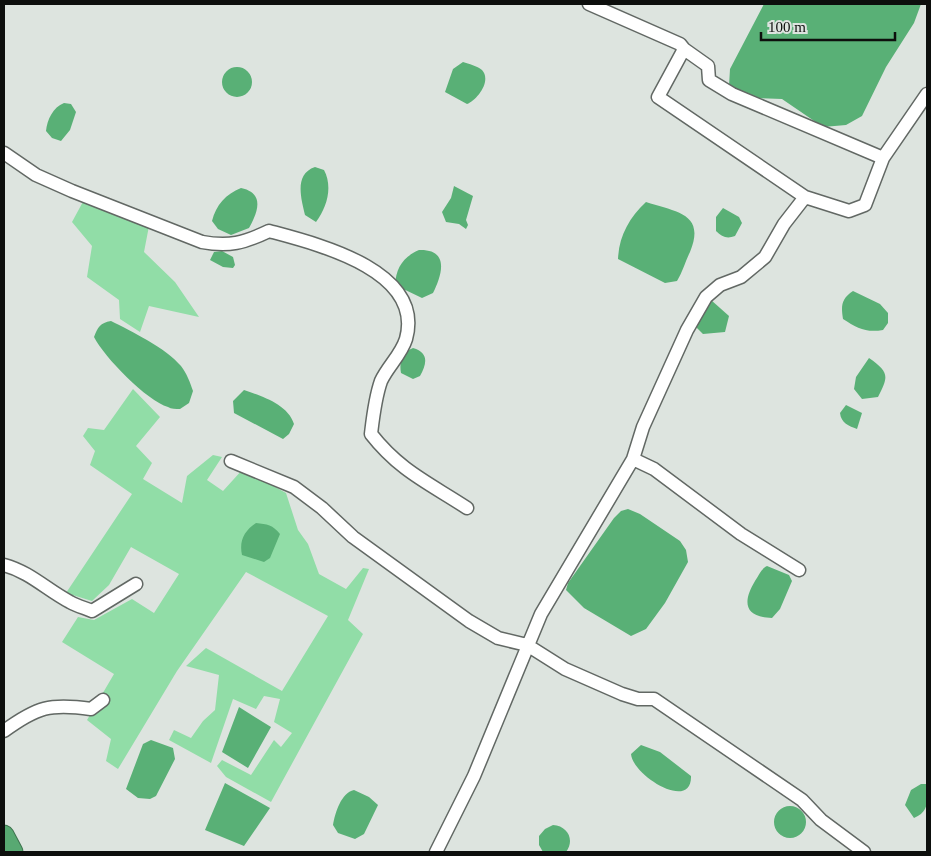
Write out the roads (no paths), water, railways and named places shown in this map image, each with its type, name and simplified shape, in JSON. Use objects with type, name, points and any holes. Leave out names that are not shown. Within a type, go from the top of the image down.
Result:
[{"type":"highway","points":[[4,835],[13,852]]},
{"type":"street","points":[[589,4],[672,41],[708,66],[709,80],[732,94],[883,158]]},
{"type":"street","points":[[684,49],[658,97],[805,197],[849,211],[865,205],[883,158],[927,94]]},
{"type":"street","points":[[4,153],[36,175],[202,242],[223,245],[237,243],[269,231],[326,248],[386,278],[399,295],[410,317],[403,348],[382,380],[371,434],[387,455],[409,472],[467,508]]},
{"type":"street","points":[[436,852],[474,776],[541,614],[632,459],[642,427],[687,330],[706,297],[720,285],[741,276],[765,257],[784,224],[805,197]]},
{"type":"street","points":[[632,459],[654,470],[741,534],[799,570]]},
{"type":"street","points":[[231,461],[294,487],[322,508],[353,538],[469,621],[498,638],[527,645],[564,669],[622,694],[638,699],[654,699],[802,800],[821,820],[864,852]]},
{"type":"street","points":[[4,565],[15,568],[40,581],[70,603],[92,611],[136,584]]},
{"type":"street","points":[[4,731],[34,711],[61,705],[91,709],[103,700]]}]
